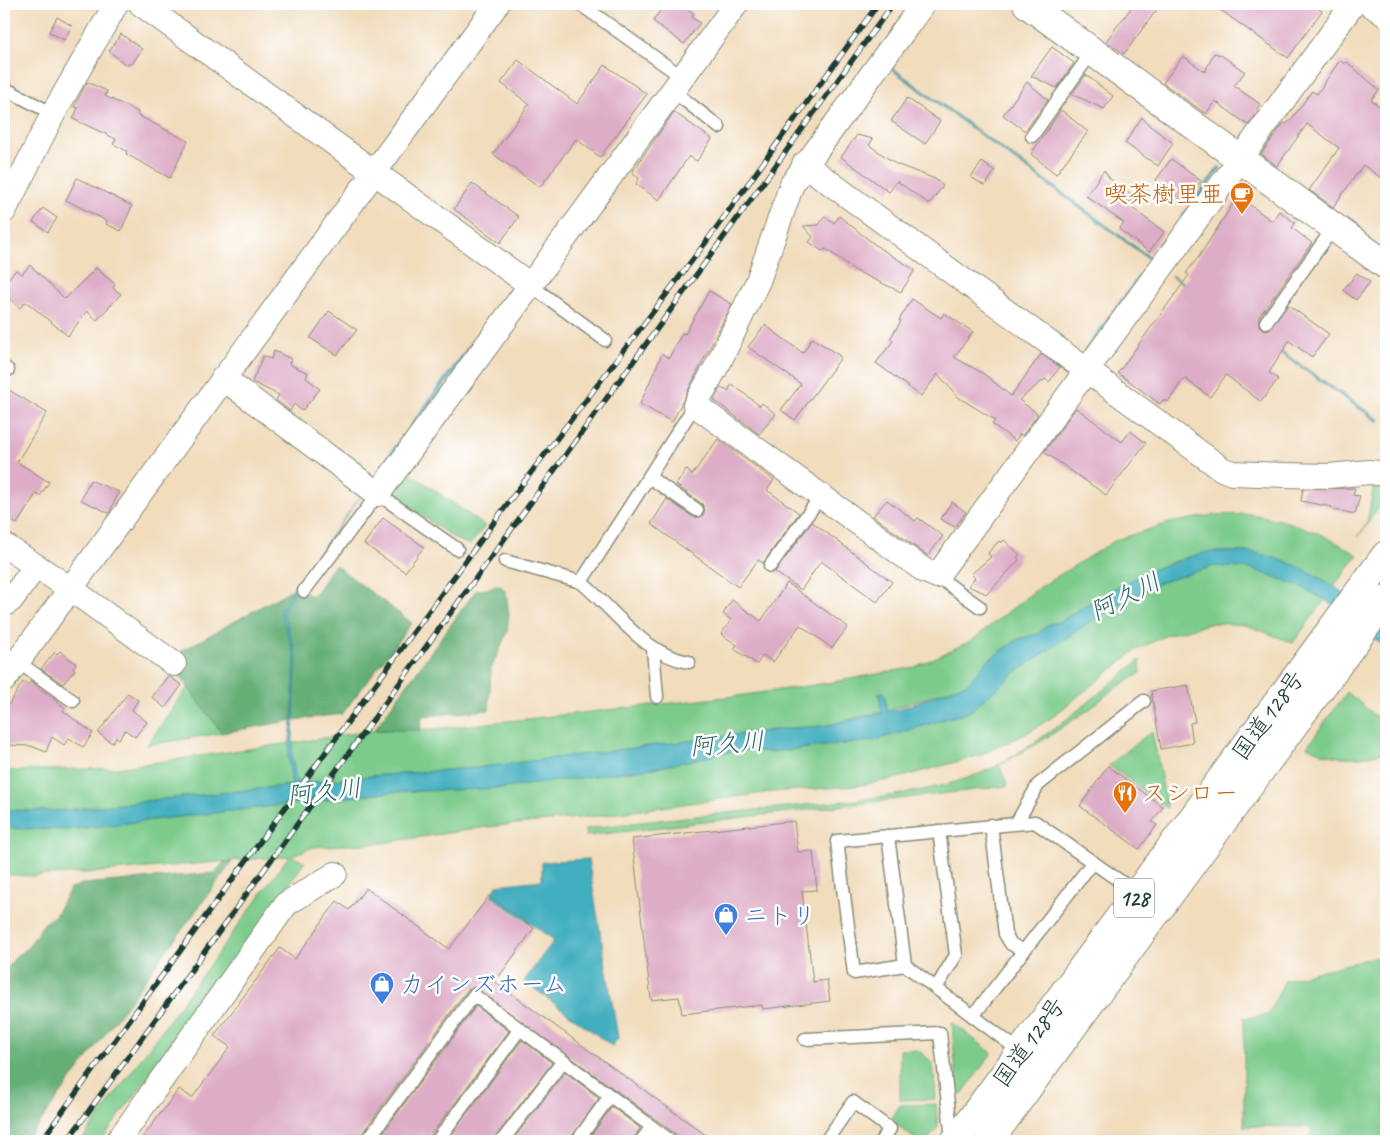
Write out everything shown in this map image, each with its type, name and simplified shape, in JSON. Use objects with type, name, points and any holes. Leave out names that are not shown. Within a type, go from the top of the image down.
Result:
[{"type":"main road","points":[[1026,4],[1386,265]]},
{"type":"main road","name":"国道128号","points":[[954,1141],[1022,1052],[1382,561]]},
{"type":"main road","name":"国道128号","points":[[989,1141],[1386,599]]},
{"type":"street","points":[[6,202],[53,114],[116,4]]},
{"type":"street","points":[[141,4],[530,284]]},
{"type":"street","points":[[11,671],[496,4]]},
{"type":"street","points":[[223,378],[378,494],[736,4]]},
{"type":"street","points":[[923,4],[804,164],[792,184],[751,296],[695,405],[925,571],[937,576],[1353,4]]},
{"type":"street","points":[[1370,4],[1386,15]]},
{"type":"street","points":[[804,164],[1213,464],[1232,473],[1330,476],[1369,472],[1386,474]]},
{"type":"street","points":[[4,545],[71,589],[174,664]]},
{"type":"street","points":[[4,605],[12,600],[36,566]]},
{"type":"street","points":[[118,1141],[286,904],[335,874]]},
{"type":"lane","points":[[580,4],[677,84],[719,127]]},
{"type":"lane","points":[[1032,136],[1092,52]]},
{"type":"lane","points":[[4,88],[53,114]]},
{"type":"lane","points":[[1266,322],[1334,227]]},
{"type":"lane","points":[[530,284],[606,340]]},
{"type":"lane","points":[[581,582],[695,405]]},
{"type":"lane","points":[[649,477],[697,510]]},
{"type":"lane","points":[[304,591],[378,494],[457,549]]},
{"type":"lane","points":[[770,566],[821,496]]},
{"type":"lane","points":[[504,561],[581,582],[654,649],[689,662]]},
{"type":"lane","points":[[937,576],[980,607]]},
{"type":"lane","points":[[654,649],[657,697]]},
{"type":"lane","points":[[11,671],[73,701]]},
{"type":"lane","points":[[1017,822],[1038,785],[1144,701]]},
{"type":"lane","points":[[1022,1052],[905,965],[854,973],[837,841],[1017,822],[1035,822],[1137,893]]},
{"type":"lane","points":[[991,825],[1005,934],[1011,944],[1024,951]]},
{"type":"lane","points":[[936,988],[956,955],[938,831]]},
{"type":"lane","points":[[888,836],[905,965]]},
{"type":"lane","points":[[973,1016],[1093,862]]},
{"type":"lane","points":[[367,1141],[474,995],[671,1141]]},
{"type":"lane","points":[[437,1141],[520,1029]]},
{"type":"lane","points":[[805,1039],[940,1034],[954,1141]]},
{"type":"lane","points":[[502,1141],[563,1061]]},
{"type":"lane","points":[[577,1141],[610,1096]]},
{"type":"lane","points":[[826,1141],[853,1102],[890,1129],[881,1141]]},
{"type":"lane","points":[[641,1141],[652,1127]]},
{"type":"green space","points":[[406,470],[485,526],[470,545],[455,539],[391,494]]},
{"type":"green space","points":[[1375,479],[1386,480],[1386,497],[1358,537],[1367,523]]},
{"type":"green space","points":[[1251,514],[1307,528],[1331,539],[1358,555],[1334,586],[1295,566],[1261,555],[1229,551],[1198,555],[1168,564],[1105,595],[1060,622],[1049,624],[1038,634],[1019,639],[988,660],[968,683],[887,711],[884,692],[879,693],[882,712],[823,726],[791,728],[484,767],[297,784],[292,758],[293,743],[374,730],[434,729],[745,695],[834,682],[915,667],[971,641],[1037,589],[1116,540],[1169,523],[1213,515]]},
{"type":"green space","points":[[335,565],[412,623],[342,714],[294,720],[222,733],[172,666],[178,653],[298,586],[312,597]]},
{"type":"green space","points":[[1214,566],[1229,566],[1258,571],[1285,580],[1325,600],[1293,643],[1246,625],[1213,623],[1167,635],[1136,650],[1051,718],[1024,735],[978,756],[894,779],[856,786],[771,792],[589,817],[487,827],[382,843],[313,847],[291,856],[305,862],[101,1141],[81,1141],[289,856],[100,872],[34,876],[4,875],[4,828],[67,830],[393,792],[505,788],[660,767],[741,749],[770,752],[872,741],[969,712],[1016,672],[1103,613],[1159,583]]},
{"type":"green space","points":[[495,585],[500,585],[506,592],[509,614],[507,632],[491,669],[489,710],[422,716],[420,730],[374,730],[476,590],[488,589]]},
{"type":"green space","points":[[1140,660],[1141,673],[1112,690],[1091,708],[1042,741],[999,765],[1008,786],[586,836],[585,829],[904,794],[954,782],[978,774],[1019,753],[1072,715]]},
{"type":"green space","points":[[188,687],[222,733],[147,745]]},
{"type":"green space","points":[[1347,692],[1386,725],[1386,752],[1376,755],[1346,757],[1326,754],[1307,746]]},
{"type":"green space","points":[[1152,731],[1167,808],[1109,765]]},
{"type":"green space","points":[[290,743],[288,757],[292,785],[57,811],[4,810],[4,771],[117,768]]},
{"type":"green space","points":[[224,862],[232,862],[26,1141],[4,1141],[4,992],[6,990],[4,973],[17,955],[26,950],[45,922],[55,916],[70,889],[82,884],[215,873]]},
{"type":"green space","points":[[1375,957],[1377,971],[1386,969],[1386,1141],[1311,1141],[1311,1127],[1244,1126],[1244,1018],[1268,1015],[1285,980]]},
{"type":"green space","points":[[952,1022],[992,1053],[962,1094],[957,1091]]},
{"type":"green space","points":[[900,1050],[918,1050],[933,1063],[936,1099],[900,1100]]},
{"type":"green space","points":[[936,1104],[938,1127],[927,1141],[917,1141],[891,1120],[900,1105]]},
{"type":"water","points":[[893,68],[1151,258],[1219,166],[1221,168],[1085,354],[1083,352],[1150,260],[892,70]]},
{"type":"water","points":[[1172,275],[1380,420],[1378,422]]},
{"type":"water","points":[[509,291],[512,293],[379,475],[376,472]]},
{"type":"water","name":"阿久川","points":[[360,497],[298,585],[283,612],[297,656],[292,758],[297,784],[484,767],[791,728],[823,726],[882,713],[879,693],[884,692],[887,711],[897,710],[968,683],[988,660],[1019,639],[1038,634],[1049,624],[1060,622],[1105,593],[1148,571],[1206,552],[1252,552],[1300,567],[1334,586],[1386,627],[1386,648],[1325,600],[1302,587],[1252,569],[1214,566],[1159,583],[1103,613],[1016,672],[969,712],[872,741],[770,752],[741,749],[660,767],[505,788],[393,792],[67,830],[4,828],[4,810],[57,811],[292,785],[288,757],[292,722],[295,657],[280,612],[296,584]]},
{"type":"water","points":[[588,859],[618,1038],[612,1046],[524,981],[554,940],[491,896],[497,885],[542,880],[542,862]]},
{"type":"building","points":[[665,4],[680,4],[693,13],[692,18],[700,23],[684,44],[653,21]]},
{"type":"building","points":[[1134,4],[1161,4],[1124,54],[1106,41]]},
{"type":"building","points":[[1212,4],[1311,4],[1322,11],[1288,58]]},
{"type":"building","points":[[57,17],[72,26],[64,40],[49,32]]},
{"type":"building","points":[[121,34],[142,49],[132,64],[125,64],[109,51]]},
{"type":"building","points":[[1052,47],[1074,63],[1057,88],[1031,76]]},
{"type":"building","points":[[1214,53],[1221,55],[1245,72],[1234,86],[1260,104],[1256,110],[1258,112],[1248,125],[1215,101],[1206,114],[1163,83],[1183,56],[1205,72]]},
{"type":"building","points":[[518,60],[577,104],[605,65],[647,94],[600,157],[576,139],[540,187],[493,154],[529,104],[501,83]]},
{"type":"building","points":[[1340,60],[1344,64],[1347,62],[1379,90],[1371,100],[1386,111],[1386,181],[1363,165],[1333,207],[1309,190],[1339,148],[1307,124],[1277,166],[1261,154],[1284,123],[1286,124],[1290,121],[1312,91],[1317,94]]},
{"type":"building","points":[[1086,75],[1113,96],[1104,109],[1072,94]]},
{"type":"building","points":[[87,82],[107,91],[105,96],[138,112],[137,115],[188,141],[170,178],[126,154],[127,151],[113,144],[116,139],[73,119],[78,108],[74,107]]},
{"type":"building","points":[[1027,82],[1048,100],[1025,131],[1003,115]]},
{"type":"building","points":[[907,98],[940,121],[925,144],[891,121]]},
{"type":"building","points":[[1061,110],[1088,132],[1056,174],[1031,154]]},
{"type":"building","points":[[674,112],[712,139],[697,161],[689,156],[659,200],[636,184],[639,178],[632,172]]},
{"type":"building","points":[[1142,117],[1150,126],[1173,143],[1158,166],[1125,143]]},
{"type":"building","points":[[857,135],[873,139],[869,145],[896,164],[935,179],[943,186],[929,204],[897,181],[889,192],[841,157]]},
{"type":"building","points":[[1171,159],[1201,181],[1185,202],[1156,180]]},
{"type":"building","points":[[982,162],[995,171],[985,186],[971,177]]},
{"type":"building","points":[[1104,170],[1110,179],[1134,196],[1128,205],[1164,232],[1149,252],[1119,229],[1124,223],[1086,196]]},
{"type":"building","points":[[77,178],[132,206],[121,231],[106,224],[107,221],[66,200]]},
{"type":"building","points":[[472,183],[519,217],[500,243],[454,209]]},
{"type":"building","points":[[1238,196],[1272,221],[1279,211],[1295,223],[1292,228],[1312,243],[1259,317],[1259,326],[1265,330],[1270,329],[1288,305],[1329,334],[1312,357],[1289,341],[1269,373],[1278,379],[1261,402],[1226,375],[1210,397],[1184,378],[1168,402],[1163,400],[1160,404],[1118,373],[1189,275],[1186,273],[1198,258]]},
{"type":"building","points":[[43,208],[57,218],[48,232],[33,222]]},
{"type":"building","points":[[825,216],[834,223],[839,216],[878,247],[915,270],[901,292],[856,271],[826,249],[822,251],[809,242],[813,237],[803,226],[819,225]]},
{"type":"building","points":[[30,265],[65,299],[96,268],[115,284],[113,288],[121,294],[97,320],[87,311],[68,336],[29,304],[25,302],[20,308],[4,294],[4,283],[16,270],[22,274]]},
{"type":"building","points":[[1357,273],[1370,282],[1356,300],[1343,290]]},
{"type":"building","points":[[709,291],[732,304],[672,422],[640,404],[662,354],[669,358],[682,333],[685,334]]},
{"type":"building","points":[[912,299],[941,318],[944,313],[973,332],[954,357],[984,374],[1011,396],[1041,354],[1060,367],[1049,382],[1045,379],[1019,400],[1038,414],[1022,436],[1020,434],[1015,441],[992,424],[995,420],[958,397],[938,374],[921,396],[876,363],[893,341],[890,339]]},
{"type":"building","points":[[329,311],[357,330],[337,355],[310,338]]},
{"type":"building","points":[[765,325],[803,353],[812,338],[840,356],[840,359],[795,420],[781,410],[801,384],[748,347]]},
{"type":"building","points":[[274,351],[291,359],[289,364],[308,373],[306,378],[320,389],[302,411],[294,404],[290,411],[276,400],[279,395],[252,382],[263,356],[271,359]]},
{"type":"building","points":[[732,384],[760,406],[762,403],[776,414],[759,434],[714,400],[720,388],[728,391]]},
{"type":"building","points":[[4,387],[47,413],[17,462],[49,482],[40,496],[36,494],[17,524],[4,517]]},
{"type":"building","points":[[1076,408],[1122,442],[1130,431],[1146,443],[1106,495],[1044,452]]},
{"type":"building","points":[[718,439],[774,480],[767,490],[799,513],[763,563],[758,560],[738,587],[651,524],[667,499],[693,517],[703,515],[705,510],[702,504],[676,485],[686,469],[692,475]]},
{"type":"building","points":[[90,480],[119,492],[109,513],[81,500]]},
{"type":"building","points":[[1355,488],[1353,495],[1360,496],[1355,514],[1301,501],[1303,489]]},
{"type":"building","points":[[887,500],[915,521],[918,518],[943,536],[928,556],[873,516]]},
{"type":"building","points":[[952,502],[966,512],[955,527],[940,519]]},
{"type":"building","points":[[383,518],[424,547],[405,572],[364,544]]},
{"type":"building","points":[[812,522],[892,582],[877,602],[821,561],[801,590],[775,572]]},
{"type":"building","points":[[1004,540],[1020,555],[1017,557],[1019,560],[987,594],[968,586],[975,578],[971,574],[991,557],[988,553],[999,541],[1001,543]]},
{"type":"building","points":[[787,583],[848,627],[832,648],[800,625],[773,662],[763,655],[757,664],[734,649],[737,645],[721,634],[731,620],[723,614],[732,600],[761,621]]},
{"type":"building","points":[[60,651],[76,664],[73,668],[75,670],[63,684],[41,669],[55,652],[57,654]]},
{"type":"building","points":[[168,676],[182,685],[165,708],[152,697]]},
{"type":"building","points":[[31,681],[65,708],[63,711],[93,733],[83,747],[69,738],[64,745],[52,737],[46,752],[31,746],[4,745],[4,712],[23,682],[28,685]]},
{"type":"building","points":[[1188,685],[1195,722],[1190,723],[1193,743],[1161,749],[1151,691]]},
{"type":"building","points":[[128,693],[138,700],[132,710],[147,722],[135,737],[125,730],[119,739],[116,737],[112,743],[98,733]]},
{"type":"building","name":"スシロー","points":[[1108,766],[1163,807],[1152,822],[1157,825],[1139,849],[1080,806]]},
{"type":"building","name":"ニトリ","points":[[794,821],[798,852],[813,851],[817,890],[802,891],[813,982],[827,980],[830,1001],[763,1009],[762,1005],[682,1014],[679,997],[651,1000],[632,839]]},
{"type":"building","name":"カインズホーム","points":[[366,888],[449,949],[489,896],[534,928],[495,982],[714,1141],[679,1141],[676,1134],[474,987],[467,990],[360,1136],[359,1141],[140,1141],[179,1089],[192,1098],[230,1047],[214,1036],[280,948],[295,959],[337,901],[349,910]]},
{"type":"building","points":[[476,1006],[509,1031],[430,1136],[429,1141],[377,1141]]},
{"type":"building","points":[[522,1040],[552,1063],[494,1141],[447,1141]]},
{"type":"building","points":[[565,1072],[599,1098],[569,1141],[512,1141]]},
{"type":"building","points":[[612,1107],[640,1128],[633,1141],[587,1141]]},
{"type":"railway","points":[[41,1141],[514,495],[706,242],[878,4]]},
{"type":"railway","points":[[67,1141],[893,4]]},
{"type":"place","name":"喫茶樹里亜","points":[[1242,215]]},
{"type":"place","name":"スシロー","points":[[1125,814]]},
{"type":"place","name":"ニトリ","points":[[726,936]]},
{"type":"place","name":"カインズホーム","points":[[382,1005]]}]
